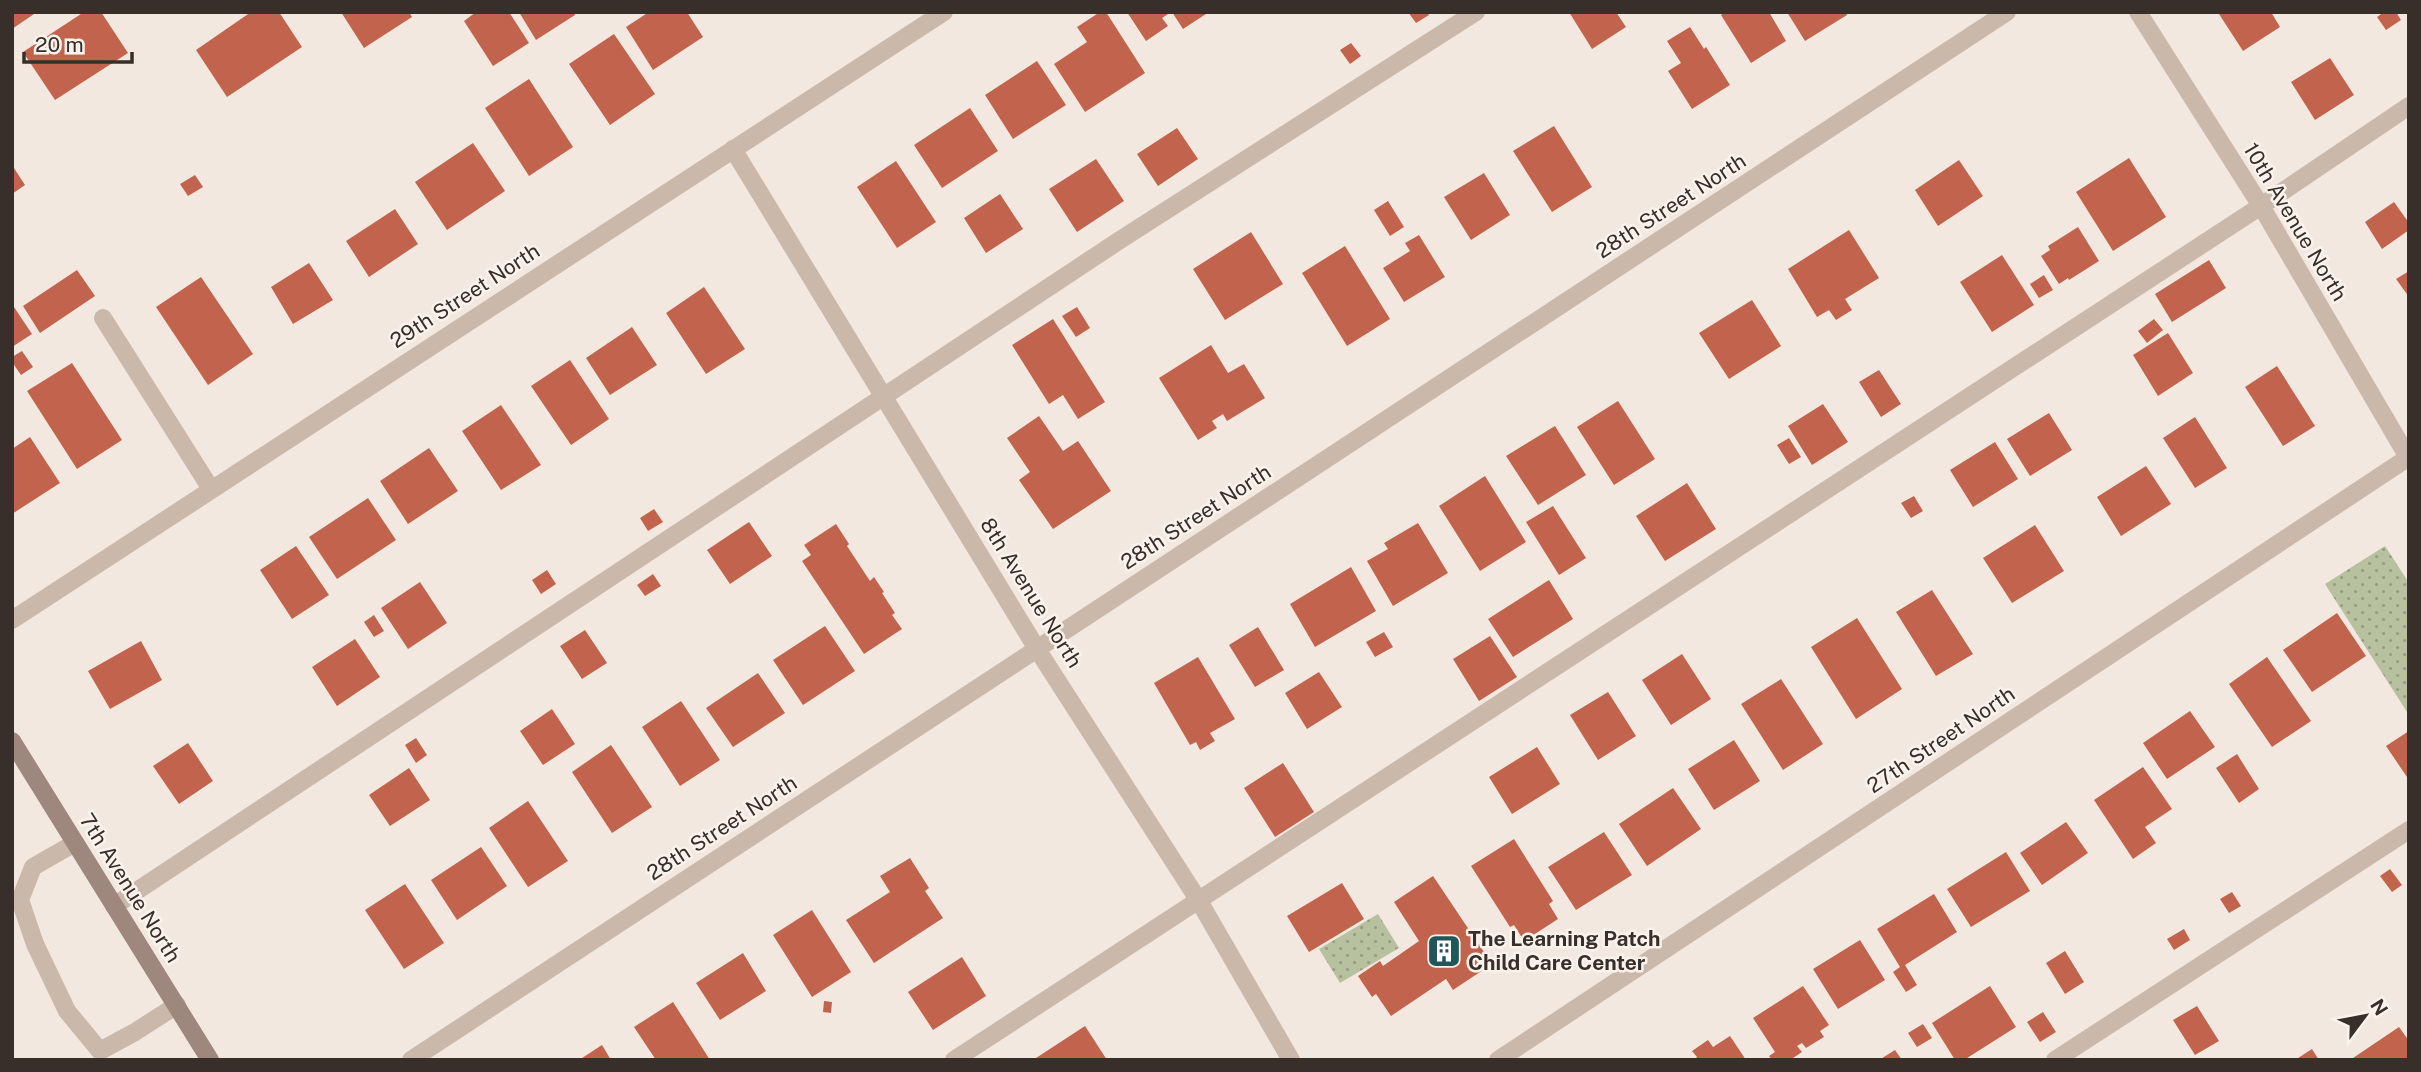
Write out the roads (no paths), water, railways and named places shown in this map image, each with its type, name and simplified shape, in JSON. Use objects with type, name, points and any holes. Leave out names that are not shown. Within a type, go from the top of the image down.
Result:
[{"type":"street","name":"29th Street North","points":[[12,620],[944,12]]},
{"type":"street","points":[[114,906],[1109,247],[1476,12]]},
{"type":"street","name":"28th Street North","points":[[411,1060],[2007,12]]},
{"type":"street","name":"10th Avenue North","points":[[2138,12],[2261,206],[2409,458]]},
{"type":"street","points":[[954,1060],[2261,206],[2409,106]]},
{"type":"street","name":"8th Avenue North","points":[[733,149],[1037,649],[1199,901],[1290,1060]]},
{"type":"street","points":[[103,318],[211,489]]},
{"type":"street","name":"27th Street North","points":[[1498,1060],[2409,458]]},
{"type":"street","name":"7th Avenue North","points":[[12,741],[210,1060]]},
{"type":"street","points":[[2055,1060],[2409,830]]},
{"type":"street","points":[[75,843],[33,867],[20,900],[35,944],[67,1011],[100,1051],[177,1005]]},
{"type":"place","name":"The Learning Patch Child Care Center","points":[[1444,951]]}]
